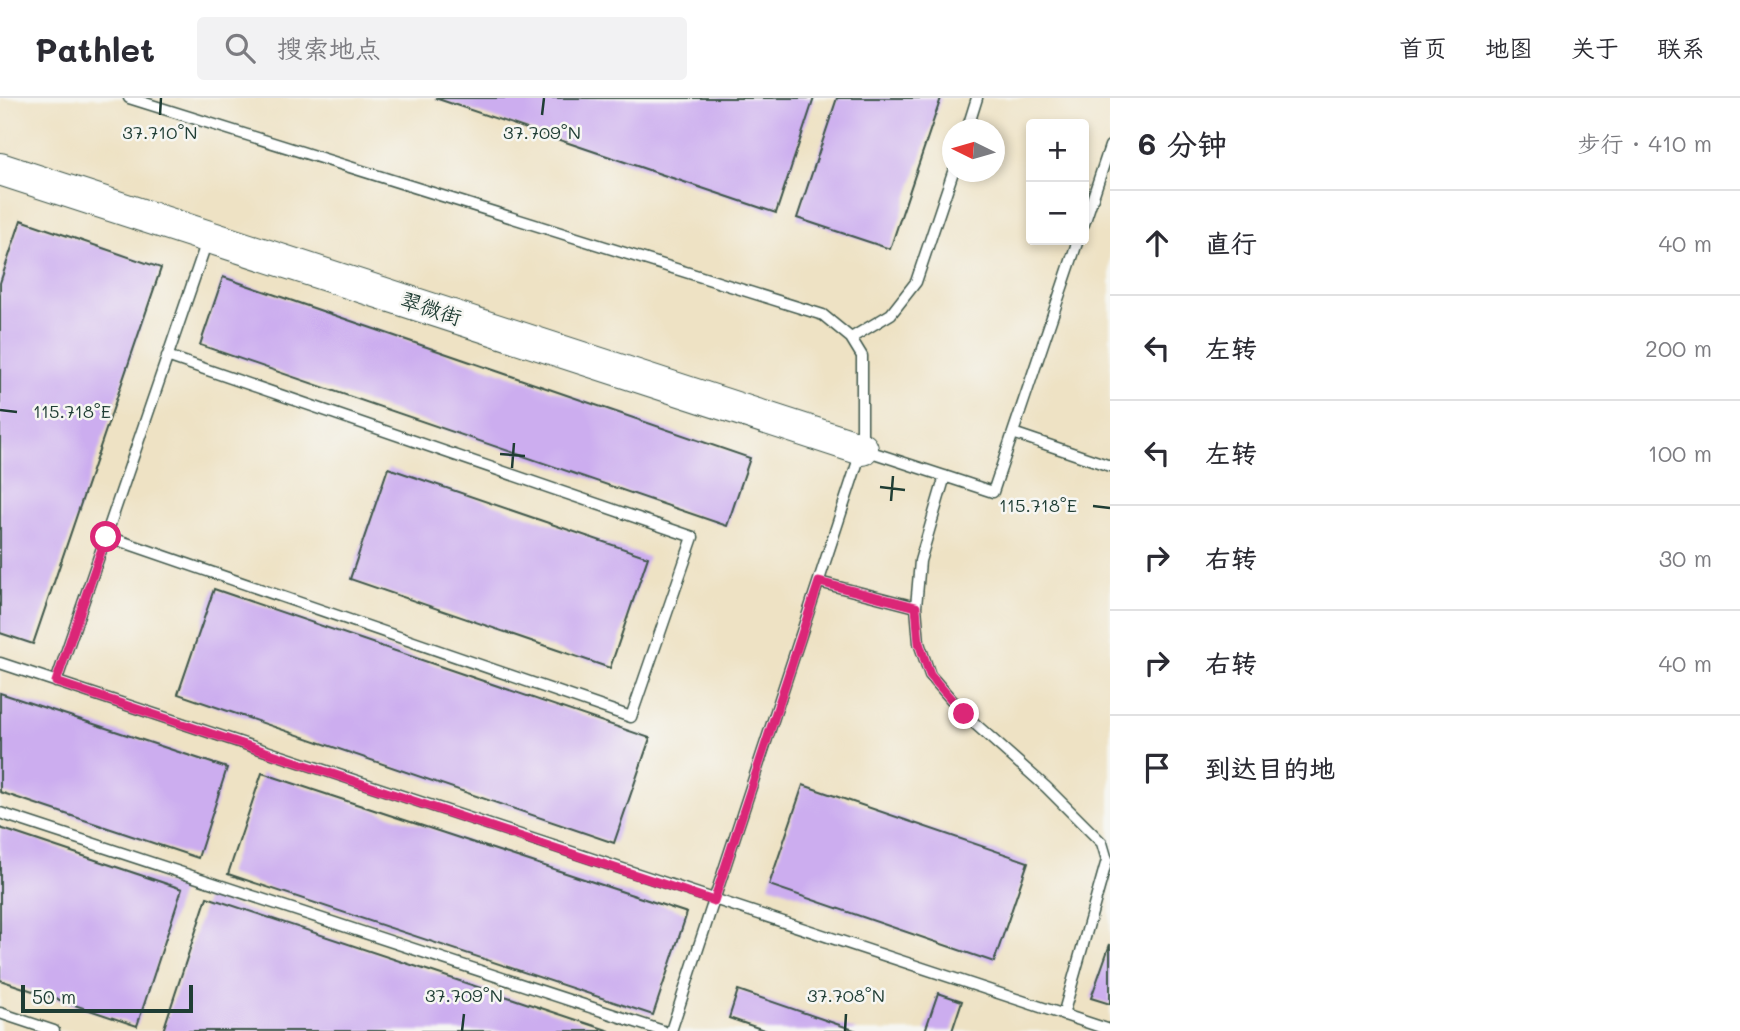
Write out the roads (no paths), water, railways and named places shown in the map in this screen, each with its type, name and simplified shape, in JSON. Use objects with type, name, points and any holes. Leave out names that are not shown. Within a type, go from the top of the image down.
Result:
[{"type":"street","name":"翠微街","points":[[0,169],[863,449]]},
{"type":"lane","points":[[129,98],[823,315],[851,338],[862,356],[863,449],[671,1031]]},
{"type":"lane","points":[[970,119],[977,98]]},
{"type":"lane","points":[[1089,209],[1110,146]]},
{"type":"lane","points":[[851,338],[891,314],[916,282],[950,182]]},
{"type":"lane","points":[[56,682],[208,237]]},
{"type":"lane","points":[[863,449],[993,492],[1076,245]]},
{"type":"lane","points":[[106,537],[631,717],[693,537],[167,356]]},
{"type":"lane","points":[[1013,433],[1110,466]]},
{"type":"lane","points":[[945,476],[920,562],[916,607],[919,643],[930,675],[964,714],[1046,787],[1102,843],[1107,860],[1063,1015]]},
{"type":"lane","points":[[819,582],[916,607]]},
{"type":"lane","points":[[0,663],[1110,1030]]},
{"type":"lane","points":[[0,813],[663,1031]]},
{"type":"lane","points":[[0,1013],[54,1031]]}]
